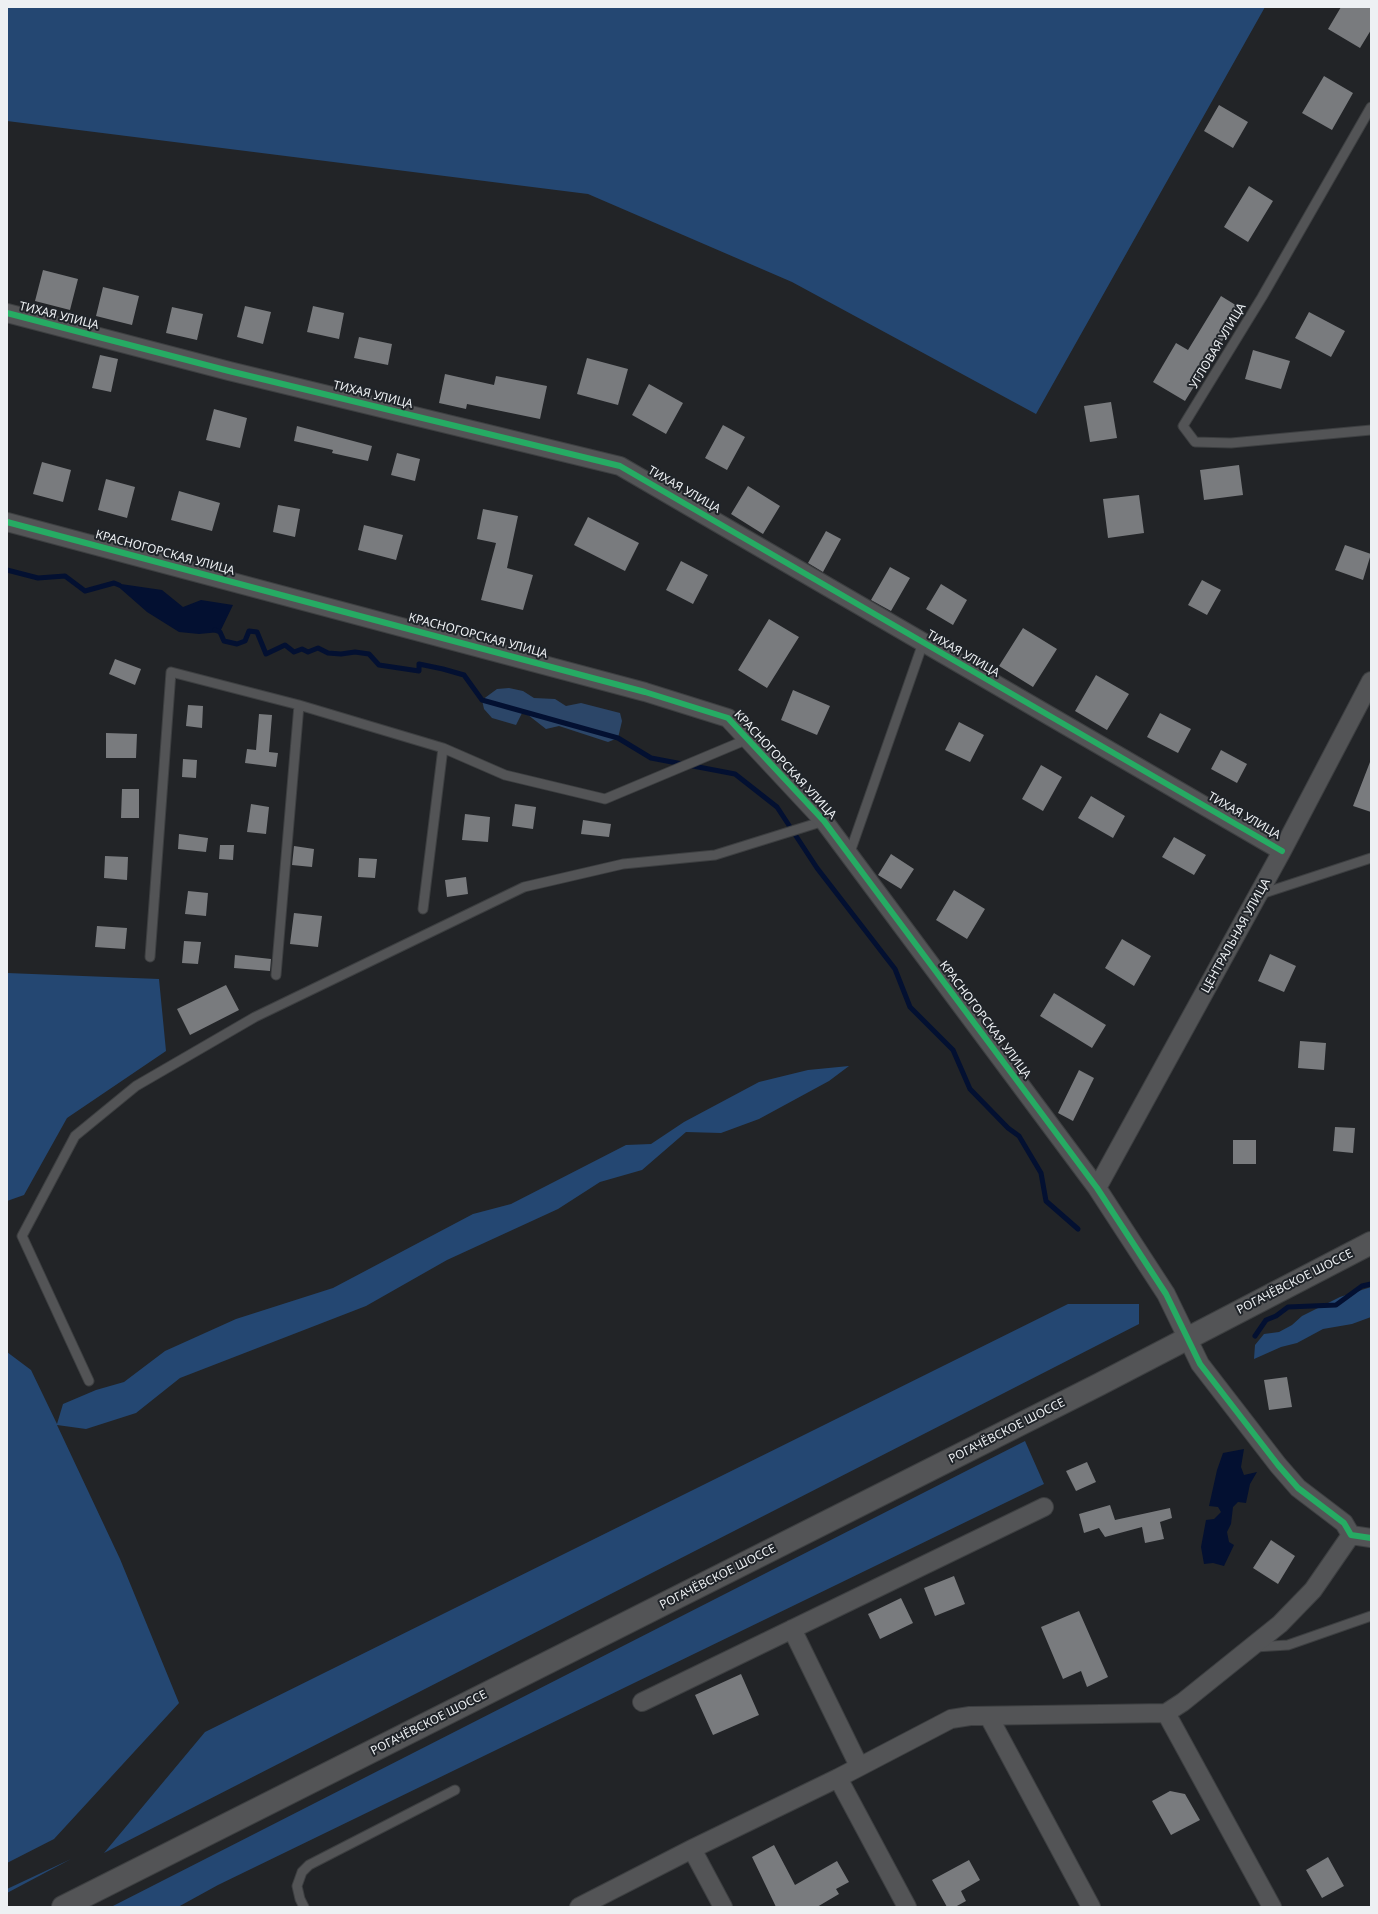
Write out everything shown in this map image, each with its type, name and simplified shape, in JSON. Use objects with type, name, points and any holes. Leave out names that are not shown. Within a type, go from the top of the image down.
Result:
[{"type":"main road","name":"РОГАЧЁВСКОЕ ШОССЕ","points":[[63,1907],[1094,1387],[1371,1242]]},
{"type":"street","name":"ТИХАЯ УЛИЦА","points":[[7,314],[229,371],[620,466],[1282,851]]},
{"type":"street","name":"КРАСНОГОРСКАЯ УЛИЦА","points":[[7,522],[646,692],[728,718],[824,821],[1098,1188],[1166,1294],[1186,1338],[1200,1364],[1278,1465],[1298,1488],[1344,1523],[1351,1535]]},
{"type":"street","name":"ЦЕНТРАЛЬНАЯ УЛИЦА","points":[[1098,1188],[1282,851],[1371,681]]},
{"type":"street","points":[[642,1702],[1044,1507]]},
{"type":"street","points":[[578,1907],[692,1849],[838,1778],[950,1719],[970,1716],[989,1717],[1166,1713],[1183,1702],[1249,1647],[1280,1624],[1313,1590],[1351,1535],[1371,1538]]},
{"type":"street","points":[[792,1630],[859,1766]]},
{"type":"street","points":[[1166,1713],[1272,1907]]},
{"type":"street","points":[[989,1717],[1091,1907]]},
{"type":"street","points":[[838,1778],[907,1907]]},
{"type":"street","points":[[692,1849],[723,1907]]},
{"type":"lane","name":"УГЛОВАЯ УЛИЦА","points":[[1371,107],[1262,297],[1183,426],[1195,442],[1232,443],[1371,430]]},
{"type":"lane","points":[[849,855],[923,643]]},
{"type":"lane","points":[[150,956],[171,672],[299,705],[443,748],[505,775],[605,799],[748,739]]},
{"type":"lane","points":[[276,975],[299,705]]},
{"type":"lane","points":[[423,909],[443,748]]},
{"type":"lane","points":[[89,1381],[22,1236],[75,1136],[136,1086],[255,1017],[524,888],[624,864],[715,855],[824,821]]},
{"type":"lane","points":[[1257,895],[1371,858]]},
{"type":"lane","points":[[1249,1647],[1288,1645],[1371,1616]]},
{"type":"lane","points":[[304,1907],[300,1899],[297,1886],[302,1872],[309,1865],[455,1790]]},
{"type":"shaded area","points":[[7,7],[1265,7],[1036,414],[792,282],[588,194],[7,121]]},
{"type":"shaded area","points":[[114,583],[162,590],[183,607],[201,600],[233,605],[220,632],[199,634],[179,632],[147,612]]},
{"type":"shaded area","points":[[509,688],[523,691],[534,698],[555,699],[566,706],[581,703],[620,713],[622,721],[618,738],[608,742],[559,726],[546,729],[523,711],[516,725],[492,718],[484,709],[482,700],[497,689]]},
{"type":"shaded area","points":[[7,973],[159,979],[166,1051],[67,1118],[24,1195],[7,1201]]},
{"type":"shaded area","points":[[849,1066],[829,1081],[759,1119],[721,1133],[686,1132],[642,1170],[600,1182],[558,1209],[447,1260],[366,1306],[180,1378],[136,1413],[86,1429],[57,1425],[120,1559],[179,1703],[54,1839],[7,1863],[7,1352],[31,1370],[57,1424],[63,1404],[96,1390],[124,1382],[165,1351],[236,1319],[333,1288],[473,1214],[511,1204],[626,1145],[651,1144],[684,1122],[759,1082],[808,1070]]},
{"type":"shaded area","points":[[1371,1287],[1371,1317],[1352,1324],[1323,1329],[1297,1343],[1281,1347],[1254,1359],[1255,1345],[1264,1334],[1279,1332],[1292,1325],[1302,1316],[1340,1297]]},
{"type":"shaded area","points":[[1068,1304],[1139,1304],[1139,1324],[104,1853],[205,1732]]},
{"type":"shaded area","points":[[1025,1441],[1044,1484],[218,1885],[178,1907],[111,1907]]},
{"type":"shaded area","points":[[1244,1449],[1241,1467],[1244,1475],[1257,1472],[1250,1484],[1246,1503],[1238,1502],[1233,1507],[1231,1524],[1227,1532],[1229,1542],[1234,1545],[1224,1566],[1213,1563],[1204,1564],[1201,1547],[1206,1520],[1214,1519],[1221,1512],[1218,1507],[1209,1506],[1217,1470],[1223,1453]]},
{"type":"shaded area","points":[[71,1859],[7,1893],[7,1889]]},
{"type":"building","points":[[1341,7],[1371,7],[1371,30],[1360,48],[1328,29]]},
{"type":"building","points":[[1324,76],[1353,93],[1332,130],[1302,113]]},
{"type":"building","points":[[1219,105],[1248,122],[1233,148],[1204,131]]},
{"type":"building","points":[[1249,186],[1273,201],[1248,242],[1224,227]]},
{"type":"building","points":[[43,270],[78,279],[70,310],[35,301]]},
{"type":"building","points":[[103,287],[139,296],[132,325],[96,316]]},
{"type":"building","points":[[1221,296],[1242,309],[1185,401],[1153,382],[1176,343],[1188,350]]},
{"type":"building","points":[[245,306],[271,312],[263,344],[237,337]]},
{"type":"building","points":[[313,306],[344,313],[339,339],[307,332]]},
{"type":"building","points":[[172,307],[203,314],[197,340],[166,333]]},
{"type":"building","points":[[1309,312],[1345,331],[1331,357],[1295,338]]},
{"type":"building","points":[[359,337],[392,344],[388,365],[354,358]]},
{"type":"building","points":[[1253,350],[1290,361],[1281,389],[1245,379]]},
{"type":"building","points":[[100,355],[118,359],[111,392],[92,388]]},
{"type":"building","points":[[587,358],[628,369],[618,405],[577,394]]},
{"type":"building","points":[[445,374],[494,385],[496,376],[547,386],[540,419],[467,404],[466,409],[439,403]]},
{"type":"building","points":[[649,384],[683,403],[666,434],[632,415]]},
{"type":"building","points":[[1111,402],[1117,438],[1090,442],[1084,406]]},
{"type":"building","points":[[214,409],[247,418],[240,448],[206,440]]},
{"type":"building","points":[[723,425],[745,437],[727,470],[705,458]]},
{"type":"building","points":[[297,426],[372,446],[368,461],[332,453],[333,450],[294,441]]},
{"type":"building","points":[[397,453],[420,459],[415,481],[391,475]]},
{"type":"building","points":[[42,462],[71,470],[63,502],[33,494]]},
{"type":"building","points":[[1239,465],[1243,495],[1204,500],[1200,470]]},
{"type":"building","points":[[106,479],[135,487],[127,518],[98,510]]},
{"type":"building","points":[[748,486],[780,506],[763,534],[731,514]]},
{"type":"building","points":[[179,491],[220,503],[212,531],[171,520]]},
{"type":"building","points":[[1139,495],[1144,533],[1108,538],[1103,499]]},
{"type":"building","points":[[278,505],[300,509],[295,537],[273,532]]},
{"type":"building","points":[[483,509],[518,516],[507,568],[533,575],[523,610],[481,600],[496,543],[477,539]]},
{"type":"building","points":[[588,517],[639,543],[625,571],[574,545]]},
{"type":"building","points":[[364,525],[403,535],[396,560],[358,550]]},
{"type":"building","points":[[826,531],[841,539],[823,572],[808,563]]},
{"type":"building","points":[[1345,545],[1371,554],[1363,580],[1335,570]]},
{"type":"building","points":[[681,561],[708,575],[693,604],[666,590]]},
{"type":"building","points":[[890,567],[910,578],[891,611],[871,600]]},
{"type":"building","points":[[1202,580],[1221,590],[1207,615],[1188,605]]},
{"type":"building","points":[[941,584],[967,600],[953,625],[926,609]]},
{"type":"building","points":[[769,619],[799,637],[767,688],[738,670]]},
{"type":"building","points":[[1023,628],[1057,649],[1033,687],[999,666]]},
{"type":"building","points":[[115,659],[141,669],[135,685],[109,674]]},
{"type":"building","points":[[1096,675],[1129,694],[1107,730],[1075,711]]},
{"type":"building","points":[[793,690],[830,706],[817,735],[781,720]]},
{"type":"building","points":[[188,705],[203,706],[202,728],[186,726]]},
{"type":"building","points":[[1160,713],[1191,729],[1178,753],[1147,737]]},
{"type":"building","points":[[259,714],[272,715],[269,752],[278,753],[276,767],[245,763],[247,749],[256,750]]},
{"type":"building","points":[[959,722],[984,735],[970,762],[945,750]]},
{"type":"building","points":[[106,733],[137,734],[136,758],[106,758]]},
{"type":"building","points":[[1221,750],[1247,764],[1237,783],[1211,769]]},
{"type":"building","points":[[183,759],[197,760],[196,778],[182,777]]},
{"type":"building","points":[[1370,762],[1371,763],[1371,812],[1353,806]]},
{"type":"building","points":[[1041,765],[1062,777],[1043,811],[1022,799]]},
{"type":"building","points":[[122,789],[139,789],[139,818],[121,818]]},
{"type":"building","points":[[1091,796],[1125,816],[1113,838],[1078,818]]},
{"type":"building","points":[[251,804],[269,807],[266,834],[247,832]]},
{"type":"building","points":[[515,804],[536,807],[533,829],[512,826]]},
{"type":"building","points":[[465,814],[490,817],[488,842],[462,840]]},
{"type":"building","points":[[583,820],[611,824],[609,837],[581,834]]},
{"type":"building","points":[[179,834],[208,838],[206,852],[178,849]]},
{"type":"building","points":[[1174,837],[1206,855],[1194,875],[1162,857]]},
{"type":"building","points":[[220,845],[234,845],[233,860],[219,859]]},
{"type":"building","points":[[294,846],[314,849],[312,867],[292,865]]},
{"type":"building","points":[[891,854],[914,869],[901,889],[878,875]]},
{"type":"building","points":[[105,856],[128,857],[127,880],[104,878]]},
{"type":"building","points":[[359,858],[377,859],[375,878],[358,877]]},
{"type":"building","points":[[466,877],[468,894],[447,897],[445,880]]},
{"type":"building","points":[[954,890],[985,909],[967,939],[936,920]]},
{"type":"building","points":[[188,891],[208,893],[206,916],[185,914]]},
{"type":"building","points":[[294,913],[322,916],[318,947],[290,944]]},
{"type":"building","points":[[97,926],[127,928],[125,949],[95,947]]},
{"type":"building","points":[[1122,939],[1151,956],[1134,986],[1105,968]]},
{"type":"building","points":[[184,941],[201,942],[198,964],[182,963]]},
{"type":"building","points":[[1270,954],[1296,966],[1284,992],[1258,981]]},
{"type":"building","points":[[235,955],[271,959],[270,971],[234,968]]},
{"type":"building","points":[[226,985],[239,1010],[190,1035],[177,1009]]},
{"type":"building","points":[[1054,993],[1106,1025],[1092,1048],[1040,1016]]},
{"type":"building","points":[[1300,1041],[1326,1043],[1324,1070],[1298,1068]]},
{"type":"building","points":[[1079,1070],[1094,1078],[1073,1121],[1058,1113]]},
{"type":"building","points":[[1335,1127],[1355,1128],[1353,1153],[1333,1151]]},
{"type":"building","points":[[1233,1140],[1256,1140],[1256,1164],[1233,1164]]},
{"type":"building","points":[[1287,1377],[1292,1407],[1269,1410],[1264,1380]]},
{"type":"building","points":[[1087,1462],[1096,1482],[1076,1491],[1066,1471]]},
{"type":"building","points":[[1110,1505],[1115,1520],[1170,1508],[1172,1518],[1160,1522],[1164,1539],[1145,1543],[1142,1527],[1105,1537],[1099,1528],[1084,1533],[1079,1514]]},
{"type":"building","points":[[1271,1540],[1295,1556],[1278,1584],[1253,1568]]},
{"type":"building","points":[[954,1576],[965,1604],[935,1616],[924,1588]]},
{"type":"building","points":[[901,1598],[913,1623],[880,1639],[868,1614]]},
{"type":"building","points":[[1079,1611],[1108,1677],[1087,1687],[1081,1671],[1063,1679],[1041,1627]]},
{"type":"building","points":[[741,1674],[759,1715],[713,1735],[695,1695]]},
{"type":"building","points":[[1170,1791],[1185,1794],[1200,1820],[1171,1835],[1152,1801]]},
{"type":"building","points":[[774,1845],[795,1885],[837,1861],[849,1882],[836,1889],[839,1894],[817,1907],[776,1907],[752,1857]]},
{"type":"building","points":[[1328,1857],[1344,1886],[1322,1898],[1306,1870]]},
{"type":"building","points":[[969,1860],[980,1880],[961,1891],[966,1901],[955,1907],[947,1907],[932,1880]]},
{"type":"waterway","points":[[7,570],[38,578],[65,576],[85,591],[114,583],[119,585]]},
{"type":"waterway","points":[[215,630],[220,632],[224,641],[237,644],[245,641],[249,631],[257,632],[266,654],[285,645],[294,652],[302,649],[308,652],[318,648],[328,653],[341,654],[355,652],[369,654],[379,665],[419,671],[419,664],[443,669],[464,675],[482,700],[618,738],[651,758],[735,774],[777,807],[817,868],[895,969],[910,1007],[953,1050],[970,1089],[1008,1128],[1019,1136],[1041,1173],[1046,1201],[1078,1229]]},
{"type":"waterway","points":[[1255,1336],[1266,1320],[1276,1316],[1288,1307],[1336,1305],[1362,1286],[1371,1284]]},
{"type":"cycle path","points":[[7,313],[229,371],[620,466],[1282,851]]},
{"type":"cycle path","points":[[7,522],[645,692],[728,718],[824,821],[1097,1188],[1166,1294],[1200,1364],[1278,1465],[1298,1488],[1344,1523],[1351,1535],[1371,1538]]}]
